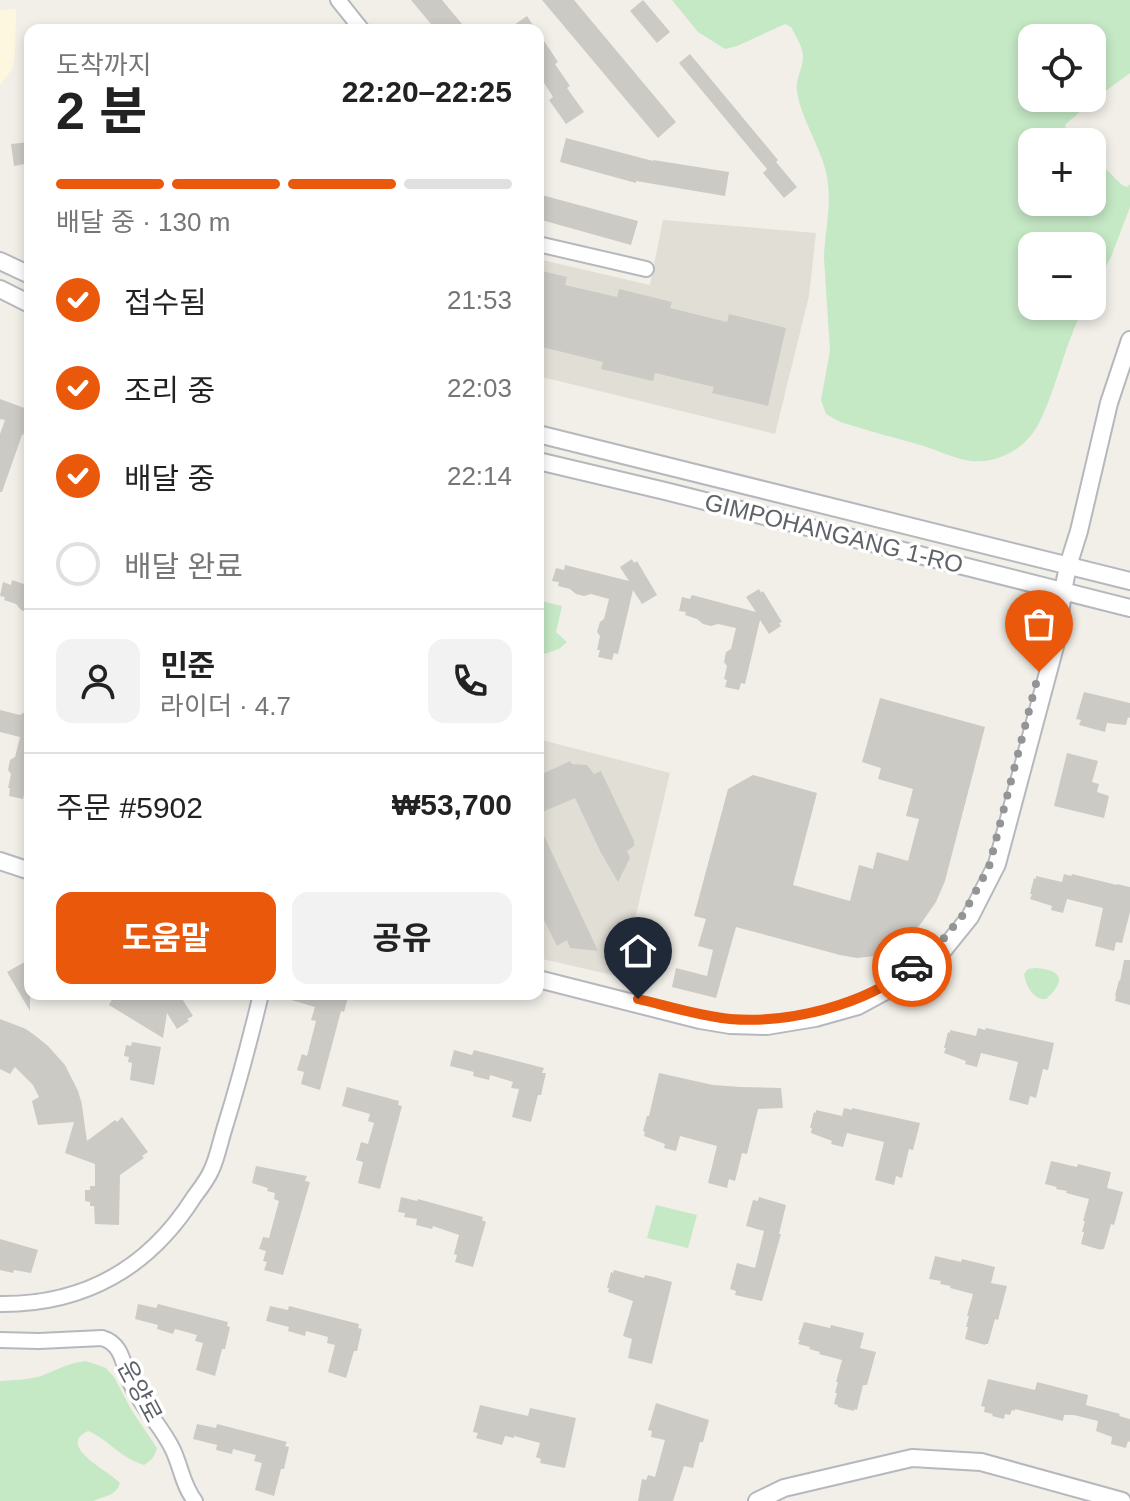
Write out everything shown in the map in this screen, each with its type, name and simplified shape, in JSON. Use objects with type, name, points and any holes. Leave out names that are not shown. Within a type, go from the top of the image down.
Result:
[{"type":"street","points":[[338,0],[357,24]]},
{"type":"street","points":[[544,245],[646,269]]},
{"type":"street","points":[[0,261],[24,272]]},
{"type":"street","points":[[0,289],[24,301]]},
{"type":"street","points":[[544,981],[700,1020],[767,1026],[815,1018],[858,1006],[908,979],[941,953],[970,917],[997,864],[1057,639],[1068,566],[1109,403],[1130,340]]},
{"type":"street","name":"GIMPOHANGANG 1-RO","points":[[544,436],[1130,581]]},
{"type":"street","name":"GIMPOHANGANG 1-RO","points":[[544,462],[1130,608]]},
{"type":"street","points":[[544,974],[704,1014],[730,1019],[766,1019],[815,1011],[858,999],[905,973],[935,949],[963,915],[989,867],[1063,591]]},
{"type":"street","points":[[0,861],[24,869]]},
{"type":"street","points":[[0,1304],[51,1299],[104,1283],[153,1249],[171,1231],[211,1171],[238,1087],[260,1000]]},
{"type":"street","name":"운양로","points":[[0,1340],[110,1340],[122,1356],[138,1398],[172,1448],[183,1480],[195,1501]]},
{"type":"street","points":[[757,1501],[784,1488],[912,1458],[981,1462],[1122,1501]]},
{"type":"shaded area","points":[[16,9],[12,69],[0,85],[0,10]]},
{"type":"shaded area","points":[[663,220],[816,233],[809,296],[775,434],[544,377],[544,260],[650,285]]},
{"type":"shaded area","points":[[544,741],[670,773],[621,977],[544,959]]},
{"type":"green space","points":[[672,0],[1130,0],[1130,73],[1106,91],[1106,24],[1018,24],[1018,112],[1080,112],[1065,125],[1066,128],[1018,128],[1018,216],[1106,216],[1106,169],[1122,185],[1127,187],[1130,184],[1130,207],[1106,266],[1106,232],[1018,232],[1018,320],[1078,320],[1040,421],[1028,439],[1012,452],[992,460],[970,461],[840,422],[826,414],[821,400],[830,351],[824,258],[829,195],[823,162],[797,91],[803,55],[791,27],[785,24],[725,49],[698,32]]},
{"type":"green space","points":[[544,602],[562,606],[556,632],[567,642],[559,649],[544,654]]},
{"type":"green space","points":[[1028,969],[1052,971],[1059,978],[1057,987],[1046,999],[1034,995],[1026,983],[1024,974]]},
{"type":"green space","points":[[656,1205],[697,1215],[688,1248],[647,1238]]},
{"type":"green space","points":[[86,1361],[106,1368],[114,1377],[157,1448],[154,1456],[144,1465],[136,1462],[88,1431],[80,1437],[78,1444],[88,1458],[120,1483],[112,1494],[93,1501],[0,1501],[0,1381],[36,1377]]},
{"type":"building","points":[[411,0],[442,0],[462,24],[431,24]]},
{"type":"building","points":[[542,0],[574,0],[676,122],[658,138]]},
{"type":"building","points":[[643,0],[670,32],[657,43],[630,11]]},
{"type":"building","points":[[527,16],[532,24],[516,24]]},
{"type":"building","points":[[544,41],[570,86],[567,88],[584,112],[566,124],[549,100],[553,97],[544,83]]},
{"type":"building","points":[[690,54],[797,187],[784,198],[763,173],[767,169],[679,63]]},
{"type":"building","points":[[566,138],[653,161],[729,172],[725,196],[636,183],[560,162]]},
{"type":"building","points":[[24,143],[24,164],[14,166],[11,144]]},
{"type":"building","points":[[544,196],[638,221],[631,245],[544,221]]},
{"type":"building","points":[[544,271],[567,277],[565,285],[617,297],[619,289],[672,302],[670,308],[727,322],[729,314],[786,328],[768,406],[712,393],[714,387],[655,373],[653,381],[601,369],[603,362],[544,347]]},
{"type":"building","points":[[0,399],[24,408],[24,434],[2,492],[0,434],[5,420],[0,419]]},
{"type":"building","points":[[632,559],[634,563],[637,561],[657,595],[642,604],[633,590],[618,654],[614,653],[612,660],[598,657],[600,636],[597,632],[609,599],[576,594],[558,586],[559,582],[552,581],[556,568],[564,570],[565,565],[629,581],[620,567]]},
{"type":"building","points":[[12,580],[24,584],[24,611],[0,596],[3,582],[11,585]]},
{"type":"building","points":[[759,589],[782,622],[779,623],[781,626],[769,634],[760,620],[745,684],[741,683],[739,690],[725,687],[727,666],[724,662],[736,628],[703,624],[685,615],[686,612],[679,611],[682,597],[690,599],[692,595],[756,612],[746,597]]},
{"type":"building","points":[[1084,692],[1130,703],[1130,718],[1126,725],[1107,723],[1105,732],[1079,725],[1081,720],[1076,719]]},
{"type":"building","points":[[880,698],[985,727],[945,881],[936,902],[922,922],[895,949],[857,958],[736,927],[716,998],[672,987],[676,968],[707,976],[713,950],[698,946],[706,919],[694,916],[728,789],[753,775],[817,793],[793,885],[850,901],[859,865],[873,869],[877,852],[908,861],[919,819],[906,816],[913,789],[878,779],[881,768],[862,762]]},
{"type":"building","points":[[0,710],[20,715],[24,713],[23,799],[9,796],[11,774],[8,770],[20,737],[0,732]]},
{"type":"building","points":[[1067,753],[1098,761],[1092,782],[1099,784],[1097,792],[1109,796],[1104,818],[1054,806]]},
{"type":"building","points":[[570,761],[572,764],[587,765],[594,774],[601,771],[634,841],[634,846],[627,851],[630,858],[618,882],[575,798],[544,811],[544,773]]},
{"type":"building","points":[[544,836],[598,951],[570,948],[567,940],[557,946],[544,920]]},
{"type":"building","points":[[1064,874],[1130,887],[1130,912],[1122,943],[1116,942],[1114,951],[1095,946],[1103,908],[1067,899],[1063,913],[1030,899],[1036,876],[1062,882]]},
{"type":"building","points":[[1124,960],[1130,960],[1130,1005],[1115,1001]]},
{"type":"building","points":[[24,962],[24,1000],[30,1000],[30,1011],[7,972]]},
{"type":"building","points":[[112,1000],[183,1000],[193,1016],[177,1029],[167,1013],[163,1038],[109,1005]]},
{"type":"building","points":[[291,1000],[347,1000],[344,1012],[341,1011],[320,1090],[301,1084],[304,1072],[297,1070],[302,1054],[307,1056],[316,1021],[311,1020],[315,1007]]},
{"type":"building","points":[[0,1019],[26,1029],[48,1046],[65,1065],[81,1099],[87,1141],[122,1117],[148,1152],[120,1175],[119,1225],[95,1224],[94,1206],[85,1201],[85,1190],[95,1186],[95,1164],[65,1153],[74,1122],[38,1125],[32,1101],[39,1097],[33,1085],[15,1067],[10,1074],[0,1069]]},
{"type":"building","points":[[978,1028],[1054,1043],[1048,1070],[1043,1069],[1036,1098],[1030,1096],[1028,1105],[1009,1100],[1018,1062],[981,1053],[977,1067],[944,1053],[950,1030],[976,1036]]},
{"type":"building","points":[[132,1042],[161,1047],[154,1085],[130,1080],[132,1063],[128,1062],[129,1057],[124,1056],[126,1045],[131,1046]]},
{"type":"building","points":[[454,1050],[472,1055],[474,1050],[544,1068],[542,1073],[546,1073],[541,1095],[538,1095],[531,1122],[512,1117],[519,1089],[511,1088],[513,1082],[490,1075],[489,1080],[473,1076],[474,1072],[450,1066]]},
{"type":"building","points":[[659,1073],[713,1085],[781,1088],[783,1108],[758,1109],[747,1154],[742,1153],[735,1181],[729,1179],[727,1188],[708,1183],[717,1146],[680,1136],[676,1151],[644,1136]]},
{"type":"building","points":[[347,1087],[399,1101],[398,1105],[402,1106],[380,1189],[358,1183],[363,1162],[356,1160],[361,1142],[368,1144],[374,1123],[368,1121],[370,1114],[342,1106]]},
{"type":"building","points":[[844,1108],[920,1123],[902,1178],[896,1176],[894,1185],[875,1180],[884,1142],[847,1133],[843,1147],[811,1133],[816,1110],[842,1116]]},
{"type":"building","points":[[1051,1161],[1111,1172],[1107,1188],[1123,1192],[1104,1249],[1081,1244],[1089,1199],[1045,1184]]},
{"type":"building","points":[[256,1166],[307,1176],[305,1181],[310,1182],[283,1275],[264,1270],[266,1251],[259,1249],[263,1237],[269,1238],[279,1201],[274,1199],[275,1193],[267,1191],[268,1188],[252,1183]]},
{"type":"building","points":[[401,1197],[483,1217],[482,1220],[486,1222],[473,1267],[455,1262],[459,1235],[433,1226],[432,1229],[416,1225],[417,1219],[404,1217],[405,1213],[398,1212]]},
{"type":"building","points":[[759,1197],[786,1205],[762,1301],[735,1295],[736,1291],[730,1289],[737,1263],[755,1268],[764,1231],[746,1226],[753,1200],[758,1201]]},
{"type":"building","points":[[0,1239],[38,1250],[31,1273],[0,1270]]},
{"type":"building","points":[[935,1256],[995,1267],[991,1283],[1007,1286],[988,1344],[965,1339],[973,1294],[929,1279]]},
{"type":"building","points":[[614,1270],[672,1282],[652,1364],[628,1358],[632,1339],[623,1336],[633,1301],[608,1292]]},
{"type":"building","points":[[138,1304],[156,1308],[158,1304],[228,1322],[227,1326],[230,1327],[225,1349],[222,1349],[215,1376],[196,1370],[203,1343],[195,1341],[197,1335],[175,1329],[173,1334],[157,1329],[158,1325],[135,1319]]},
{"type":"building","points":[[270,1306],[288,1310],[289,1306],[359,1324],[358,1328],[362,1329],[357,1351],[354,1351],[346,1378],[328,1372],[335,1345],[327,1343],[328,1337],[306,1331],[305,1336],[288,1331],[289,1327],[266,1321]]},
{"type":"building","points":[[804,1322],[864,1333],[860,1348],[876,1352],[857,1410],[834,1404],[842,1360],[798,1344]]},
{"type":"building","points":[[988,1379],[1035,1390],[1037,1382],[1088,1395],[1086,1405],[1130,1419],[1130,1442],[1126,1448],[1111,1444],[1112,1437],[1096,1431],[1098,1421],[1074,1415],[1064,1415],[1063,1421],[1015,1409],[1010,1415],[1005,1414],[1004,1419],[992,1416],[984,1412],[985,1407],[981,1406]]},
{"type":"building","points":[[656,1403],[709,1420],[693,1468],[684,1466],[673,1501],[638,1501],[642,1479],[646,1480],[648,1475],[655,1477],[665,1440],[651,1437],[652,1431],[648,1430]]},
{"type":"building","points":[[480,1405],[528,1416],[530,1408],[576,1418],[565,1468],[540,1463],[541,1459],[536,1457],[540,1443],[505,1436],[502,1445],[476,1438],[478,1433],[473,1432]]},
{"type":"building","points":[[197,1424],[216,1428],[217,1424],[287,1442],[285,1446],[289,1447],[284,1469],[281,1469],[274,1496],[255,1490],[262,1463],[254,1461],[256,1455],[233,1449],[232,1454],[216,1450],[217,1445],[193,1439]]},
{"type":"way so far","points":[[912,967],[935,949],[963,915],[989,867],[1039,672]]},
{"type":"route","points":[[638,999],[730,1019],[766,1019],[815,1011],[858,999],[912,967]]}]
